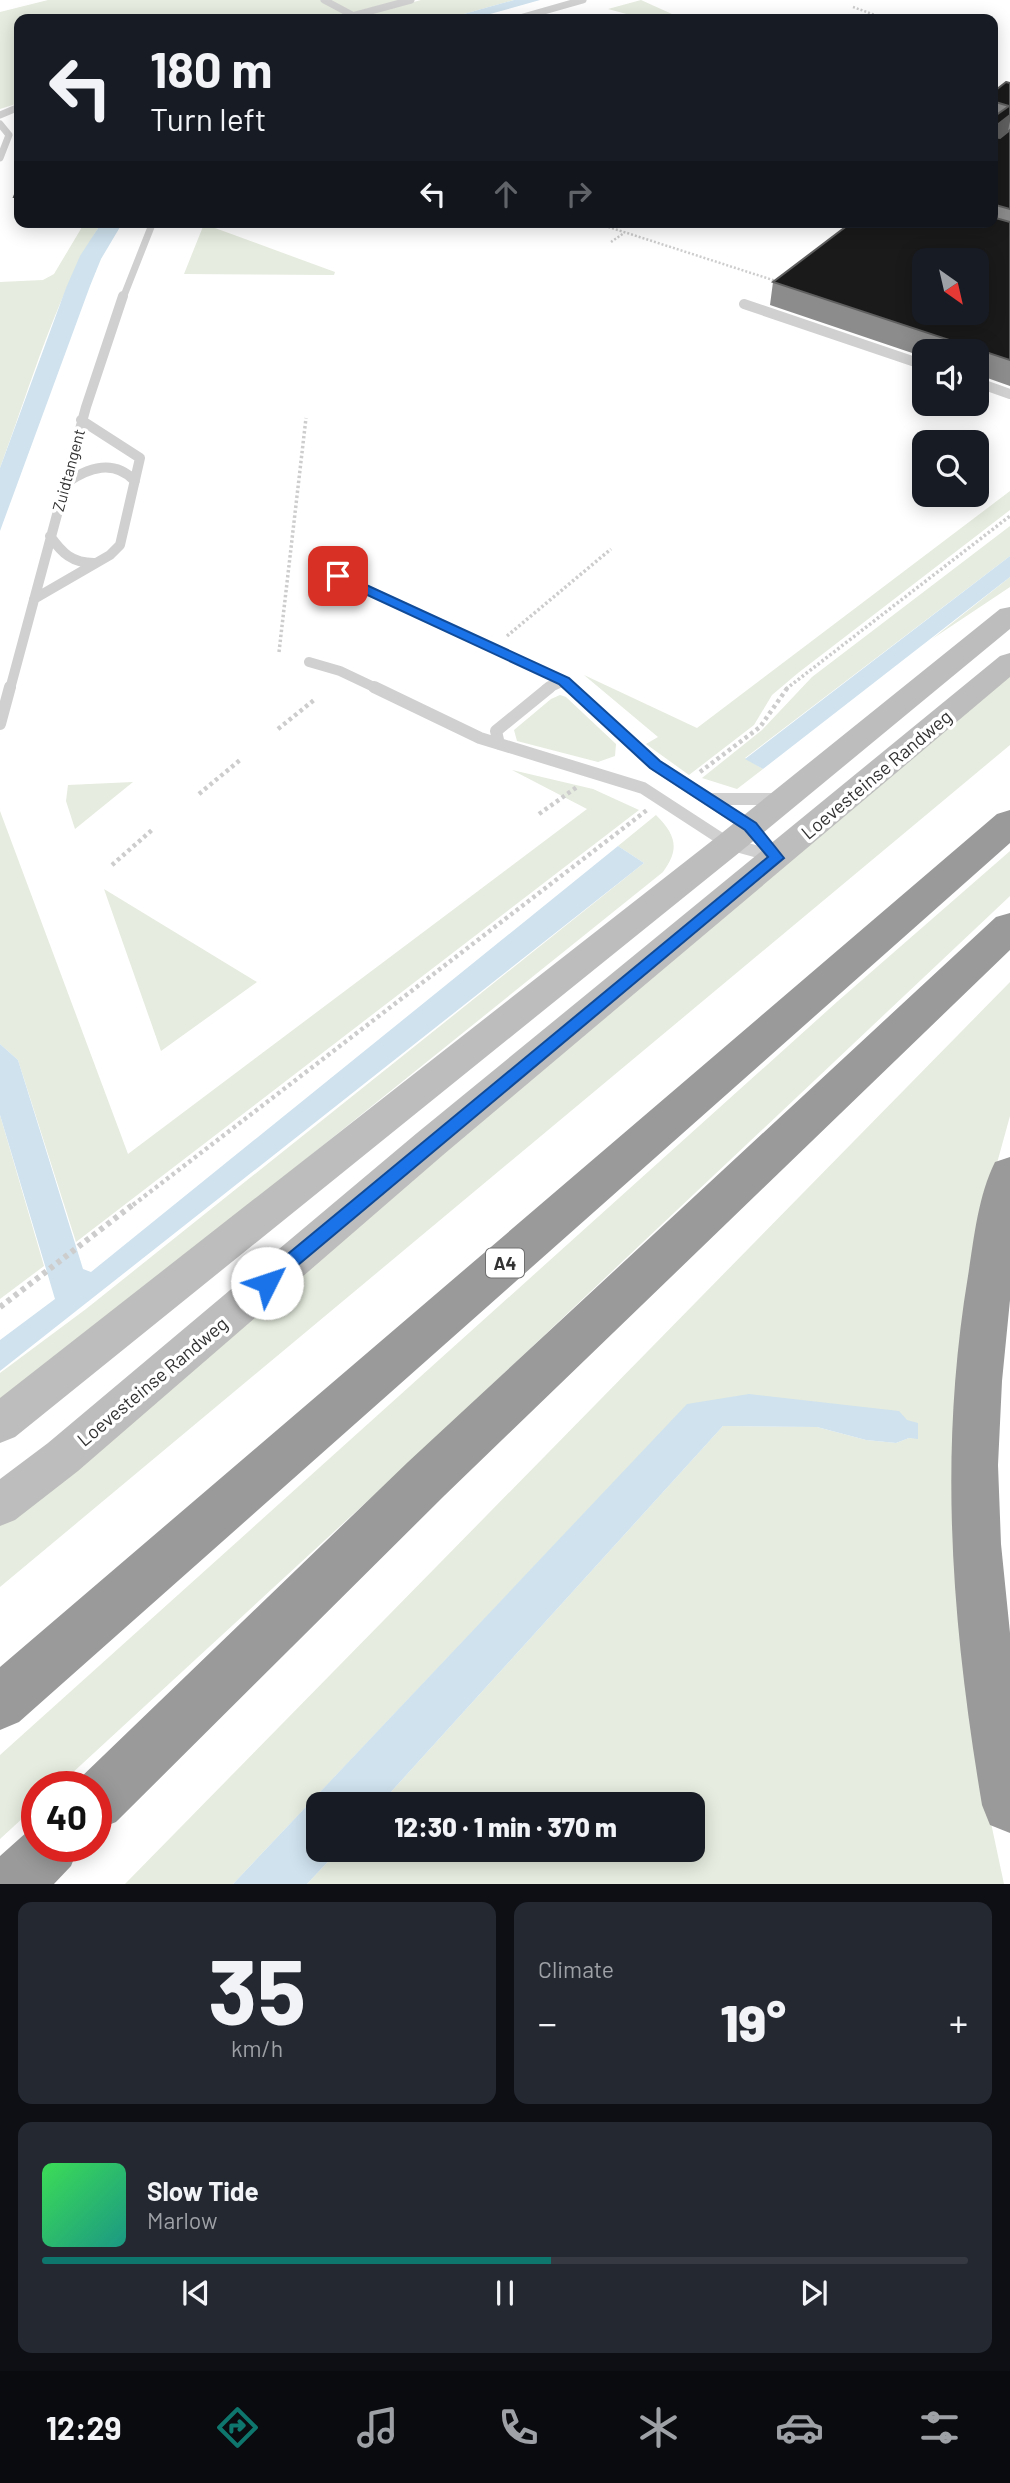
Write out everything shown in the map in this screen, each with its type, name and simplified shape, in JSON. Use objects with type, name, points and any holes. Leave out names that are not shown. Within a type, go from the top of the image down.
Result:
[{"type":"highway","name":"A4","points":[[0,1703],[1010,823]]},
{"type":"highway","points":[[112,1786],[426,1479],[1010,927]]},
{"type":"highway","points":[[1010,1175],[992,1256],[980,1367],[974,1505],[988,1687],[1010,1805]]},
{"type":"highway","points":[[13,1884],[35,1862]]},
{"type":"street","name":"Loevesteinse Randweg","points":[[0,1505],[63,1457],[430,1144],[752,843],[783,799],[1010,615]]},
{"type":"street","name":"Loevesteinse Randweg","points":[[0,1423],[752,843],[1010,662]]},
{"type":"lane","points":[[324,0],[350,14]]},
{"type":"lane","points":[[361,14],[411,0]]},
{"type":"lane","points":[[534,14],[583,0]]},
{"type":"lane","points":[[0,124],[9,135],[0,158]]},
{"type":"lane","name":"Zuidtangent","points":[[0,724],[81,420],[124,288],[150,228]]},
{"type":"lane","points":[[744,304],[912,361]]},
{"type":"lane","points":[[989,387],[1010,394]]},
{"type":"lane","points":[[34,599],[98,563],[120,545],[140,457],[81,420]]},
{"type":"lane","points":[[66,483],[80,471],[102,466],[121,468],[135,481]]},
{"type":"lane","points":[[50,536],[72,561],[78,564],[98,563]]},
{"type":"lane","points":[[315,565],[564,681],[655,765],[713,799],[752,843]]},
{"type":"lane","points":[[309,662],[340,671],[480,738],[618,778],[752,843]]},
{"type":"lane","points":[[499,744],[496,731],[544,690],[564,681]]},
{"type":"lane","points":[[713,799],[783,799]]},
{"type":"path","points":[[853,7],[871,14]]},
{"type":"path","points":[[610,228],[784,284]]},
{"type":"path","points":[[611,243],[625,233]]},
{"type":"path","points":[[279,652],[306,418]]},
{"type":"path","points":[[685,783],[760,727],[786,689],[1010,516]]},
{"type":"path","points":[[493,648],[611,549]]},
{"type":"path","points":[[278,729],[314,700]]},
{"type":"path","points":[[198,794],[240,760]]},
{"type":"path","points":[[539,814],[583,782]]},
{"type":"path","points":[[0,1307],[662,799]]},
{"type":"path","points":[[636,804],[648,810]]},
{"type":"path","points":[[112,865],[152,830]]},
{"type":"shaded area","points":[[48,0],[400,0],[348,14],[14,14],[14,105],[0,109],[0,12]]},
{"type":"shaded area","points":[[421,0],[514,0],[464,14],[371,14]]},
{"type":"shaded area","points":[[641,0],[672,14],[626,14],[608,9]]},
{"type":"shaded area","points":[[81,228],[98,228],[57,310],[0,468],[0,282],[43,280],[54,274]]},
{"type":"shaded area","points":[[202,228],[215,228],[335,272],[334,275],[184,274]]},
{"type":"shaded area","points":[[1010,491],[1010,510],[798,673],[772,695],[754,725],[689,775],[646,744],[658,737],[584,675],[697,728]]},
{"type":"shaded area","points":[[1010,526],[1010,556],[745,758],[763,769],[737,789],[702,778],[762,730],[812,677]]},
{"type":"shaded area","points":[[1010,577],[1010,587],[932,639]]},
{"type":"shaded area","points":[[1010,676],[1010,745],[0,1587],[0,1517]]},
{"type":"shaded area","points":[[560,695],[566,697],[616,744],[615,756],[598,762],[517,741],[514,730],[551,699]]},
{"type":"shaded area","points":[[512,770],[593,789],[639,810],[76,1242],[18,1060],[0,1044],[0,811],[128,1154],[587,809]]},
{"type":"shaded area","points":[[133,782],[75,829],[66,801],[68,785]]},
{"type":"shaded area","points":[[656,815],[668,829],[674,849],[663,872],[0,1405],[0,1373],[86,1309],[644,863],[618,846]]},
{"type":"shaded area","points":[[1010,851],[1010,896],[413,1459],[74,1771],[21,1771],[21,1820],[0,1839],[0,1755],[838,1001]]},
{"type":"shaded area","points":[[104,889],[257,982],[161,1051]]},
{"type":"shaded area","points":[[1010,982],[1010,1116],[973,1250],[981,1776],[1004,1884],[307,1884],[328,1862],[705,1862],[705,1792],[391,1792],[723,1426],[817,1427],[866,1440],[896,1443],[909,1438],[918,1439],[687,1405],[320,1792],[306,1792],[306,1807],[233,1884],[125,1884]]},
{"type":"shaded area","points":[[0,1115],[44,1266],[0,1299]]},
{"type":"water","points":[[514,0],[540,0],[490,14],[464,14]]},
{"type":"water","points":[[98,228],[119,228],[101,259],[90,286],[0,531],[0,468],[80,256]]},
{"type":"water","points":[[1010,556],[1010,577],[763,769],[745,759]]},
{"type":"water","points":[[618,846],[644,863],[0,1371],[0,1340],[55,1299],[0,1115],[0,1044],[18,1060],[83,1269],[91,1272]]},
{"type":"water","points":[[749,1394],[899,1411],[907,1420],[918,1423],[918,1439],[909,1438],[896,1443],[866,1440],[817,1427],[723,1426],[391,1792],[320,1792],[687,1404]]},
{"type":"water","points":[[306,1807],[306,1862],[328,1862],[307,1884],[233,1884]]},
{"type":"building","points":[[1006,82],[1010,83],[1010,115],[998,124],[998,114],[1009,106],[998,103],[998,88]]},
{"type":"building","points":[[1010,130],[1010,209],[998,206],[1000,138]]},
{"type":"building","points":[[998,219],[1010,222],[1010,360],[989,353],[989,339],[946,339],[773,282],[844,228],[998,228]]},
{"type":"route","points":[[267,1283],[430,1144],[777,858],[750,827],[730,815],[713,799],[655,765],[564,681],[338,576]]}]
